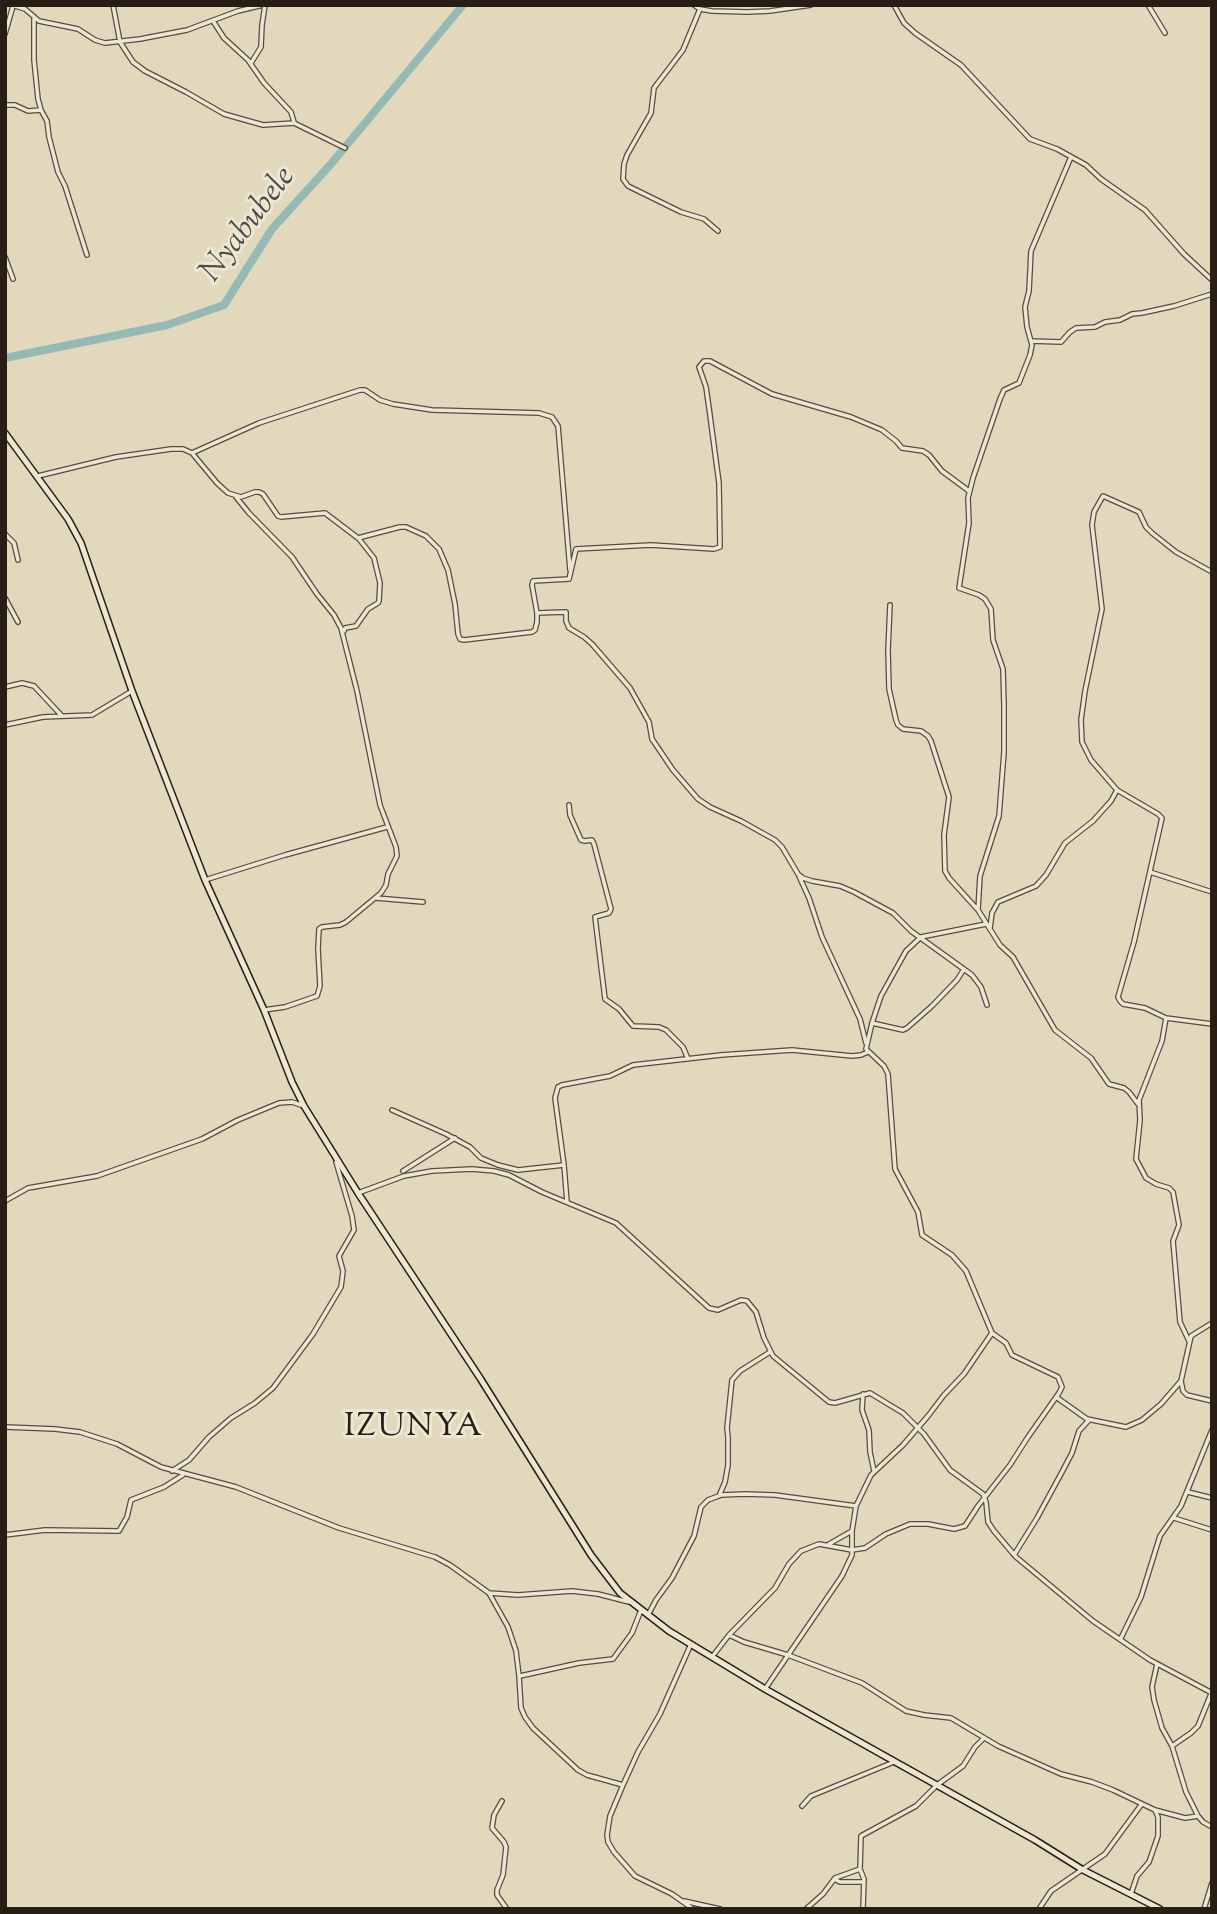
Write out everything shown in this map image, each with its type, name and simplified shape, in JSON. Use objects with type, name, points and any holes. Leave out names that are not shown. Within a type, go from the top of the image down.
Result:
[{"type":"street","points":[[5,34],[13,5],[25,9],[34,19],[78,29],[105,43],[167,35],[264,5],[260,50],[251,64]]},
{"type":"street","points":[[113,5],[120,42],[137,66],[224,114],[262,124],[294,123],[345,148]]},
{"type":"street","points":[[694,5],[700,9],[747,12],[811,5]]},
{"type":"street","points":[[894,5],[904,23],[961,65],[1030,138],[1086,165],[1101,179],[1117,188],[1145,210],[1184,254],[1212,280]]},
{"type":"street","points":[[1147,5],[1165,33]]},
{"type":"street","points":[[700,9],[683,50],[654,88],[651,113],[627,155],[623,179],[632,188],[681,212],[704,219],[718,231]]},
{"type":"street","points":[[34,19],[35,75],[41,110],[47,121],[58,172],[87,255]]},
{"type":"street","points":[[214,21],[224,38],[251,64],[264,83],[291,112],[294,123]]},
{"type":"street","points":[[5,104],[28,111],[41,110]]},
{"type":"street","points":[[978,910],[980,876],[996,827],[1000,804],[1004,705],[1003,669],[993,640],[991,609],[979,595],[959,588],[969,523],[969,491],[1004,390],[1019,383],[1030,355],[1031,341],[1025,307],[1029,291],[1031,251],[1071,157]]},
{"type":"street","points":[[5,257],[13,279]]},
{"type":"street","points":[[1031,341],[1061,342],[1076,328],[1095,327],[1132,314],[1174,306],[1212,294]]},
{"type":"street","points":[[358,538],[400,527],[426,536],[439,549],[448,570],[460,639],[532,632],[536,627],[537,613],[533,581],[565,580],[570,576],[574,551],[579,548],[659,545],[714,549],[720,547],[719,483],[706,387],[699,367],[701,362],[706,360],[772,394],[851,417],[882,430],[902,448],[923,451],[929,455],[942,471],[969,491]]},
{"type":"street","points":[[192,453],[259,422],[360,390],[393,404],[432,410],[538,413],[552,417],[558,426],[570,576]]},
{"type":"street","points":[[6,435],[68,519],[81,543],[132,691],[205,880],[304,1106],[591,1555],[620,1592],[669,1631],[765,1689],[1035,1840],[1083,1870],[1160,1909]]},
{"type":"street","points":[[36,477],[147,452],[183,449],[192,453],[217,483],[236,497],[292,557],[334,615],[344,634],[380,805],[397,856],[388,874],[386,886],[374,899],[346,922],[319,929],[320,986],[317,996],[285,1007],[264,1010]]},
{"type":"street","points":[[236,497],[259,492],[281,517],[325,513],[358,538],[373,558],[380,583],[379,601],[368,609],[356,626],[345,628],[344,634]]},
{"type":"street","points":[[1212,572],[1177,552],[1152,533],[1139,512],[1103,496],[1094,513],[1092,525],[1102,609],[1087,676],[1082,742],[1091,760],[1117,790],[1162,818],[1134,942],[1118,997],[1123,1004],[1146,1008],[1166,1018],[1212,1024]]},
{"type":"street","points":[[5,534],[13,543],[18,560]]},
{"type":"street","points":[[5,598],[18,622]]},
{"type":"street","points":[[890,605],[889,679],[895,720],[900,727],[924,732],[931,741],[949,797],[944,835],[945,871],[978,910],[1000,946],[1010,953],[1055,1030],[1091,1058],[1109,1084],[1124,1088],[1138,1104]]},
{"type":"street","points":[[537,613],[566,612],[569,628],[592,644],[629,688],[649,722],[652,738],[683,783],[698,799],[775,840],[782,847],[809,898],[821,937],[860,1019],[867,1045]]},
{"type":"street","points":[[5,687],[22,683],[34,686],[62,716]]},
{"type":"street","points":[[5,725],[43,717],[92,715],[132,691]]},
{"type":"street","points":[[990,928],[992,913],[998,902],[1036,886],[1065,843],[1093,821],[1117,790]]},
{"type":"street","points":[[569,805],[570,815],[581,840],[593,842],[610,907],[609,913],[595,917],[605,999],[619,1009],[633,1026],[659,1027],[666,1030],[683,1047],[688,1059]]},
{"type":"street","points":[[205,880],[387,827]]},
{"type":"street","points":[[1150,872],[1212,892]]},
{"type":"street","points":[[798,874],[812,881],[840,887],[893,913],[905,926],[964,969],[978,983],[986,1004]]},
{"type":"street","points":[[374,899],[423,902]]},
{"type":"street","points":[[867,1052],[872,1023],[881,996],[906,951],[921,937],[986,923]]},
{"type":"street","points":[[872,1023],[903,1030],[908,1028],[957,980],[964,969]]},
{"type":"street","points":[[1166,1018],[1161,1041],[1138,1104],[1140,1120],[1137,1162],[1146,1178],[1173,1192],[1178,1225],[1173,1241],[1180,1322],[1189,1342]]},
{"type":"street","points":[[567,1203],[565,1165],[555,1098],[558,1087],[610,1076],[633,1065],[792,1050],[852,1056],[867,1052]]},
{"type":"street","points":[[712,1657],[729,1634],[775,1588],[796,1555],[819,1544],[852,1550],[865,1548],[886,1534],[910,1524],[954,1529],[965,1526],[1004,1475],[1062,1387],[1058,1377],[1012,1355],[1006,1343],[992,1333],[966,1271],[952,1255],[922,1236],[918,1212],[895,1168],[888,1074],[884,1066],[867,1052]]},
{"type":"street","points":[[5,1201],[28,1188],[97,1176],[202,1139],[279,1103],[292,1102],[304,1106]]},
{"type":"street","points":[[392,1110],[455,1138],[481,1158],[506,1167],[527,1170],[565,1165]]},
{"type":"street","points":[[403,1171],[455,1138]]},
{"type":"street","points":[[173,1471],[189,1460],[230,1418],[273,1388],[313,1334],[341,1287],[343,1271],[339,1256],[354,1230],[334,1152]]},
{"type":"street","points":[[358,1193],[404,1176],[432,1171],[472,1169],[509,1175],[616,1223],[709,1308],[721,1310],[741,1300],[747,1301],[756,1312],[771,1352],[829,1402],[835,1403],[870,1393],[903,1413],[918,1427],[950,1470],[980,1491],[985,1498],[988,1522],[1014,1555],[1087,1616],[1157,1664],[1212,1693],[1198,1726],[1172,1746]]},
{"type":"street","points":[[1212,1323],[1191,1336],[1181,1381],[1183,1391],[1188,1395],[1212,1401]]},
{"type":"street","points":[[765,1689],[842,1576],[852,1550],[856,1506],[874,1471],[903,1445],[964,1374],[992,1333]]},
{"type":"street","points":[[719,1496],[726,1482],[728,1465],[727,1428],[732,1380],[740,1371],[771,1352]]},
{"type":"street","points":[[1056,1397],[1089,1420],[1126,1427],[1161,1404],[1181,1381]]},
{"type":"street","points":[[863,1394],[862,1410],[869,1430],[874,1471]]},
{"type":"street","points":[[1014,1555],[1038,1518],[1072,1453],[1079,1431],[1089,1420]]},
{"type":"street","points":[[5,1427],[80,1432],[117,1444],[173,1471],[236,1487],[349,1532],[435,1557],[489,1593],[513,1639],[521,1708],[533,1728],[581,1773],[623,1785]]},
{"type":"street","points":[[1121,1638],[1141,1597],[1160,1536],[1188,1492],[1212,1430]]},
{"type":"street","points":[[5,1535],[38,1531],[120,1531],[131,1500],[164,1487],[185,1474]]},
{"type":"street","points":[[1188,1492],[1212,1495]]},
{"type":"street","points":[[648,1615],[672,1578],[694,1536],[701,1507],[706,1501],[719,1496],[775,1495],[856,1506]]},
{"type":"street","points":[[1173,1518],[1212,1530]]},
{"type":"street","points":[[828,1545],[852,1531]]},
{"type":"street","points":[[489,1593],[518,1595],[572,1591],[598,1594],[632,1603]]},
{"type":"street","points":[[519,1676],[579,1663],[613,1660],[632,1633],[641,1610]]},
{"type":"street","points":[[729,1634],[744,1642],[788,1655],[862,1683],[906,1711],[951,1718],[984,1738],[1060,1774],[1102,1786],[1155,1810],[1185,1818],[1198,1816]]},
{"type":"street","points":[[691,1644],[660,1714],[623,1785],[610,1816],[607,1835],[614,1852],[635,1876],[694,1909]]},
{"type":"street","points":[[1157,1664],[1152,1687],[1153,1700],[1162,1728],[1172,1746],[1186,1792],[1198,1816],[1212,1827]]},
{"type":"street","points":[[863,1909],[861,1836],[916,1806],[962,1766],[984,1738]]},
{"type":"street","points":[[802,1806],[811,1796],[896,1761]]},
{"type":"street","points":[[502,1801],[494,1815],[492,1828],[506,1847],[505,1865],[497,1895],[507,1909]]},
{"type":"street","points":[[1039,1909],[1049,1893],[1105,1854],[1142,1804]]},
{"type":"street","points":[[1130,1895],[1137,1876],[1149,1862],[1158,1836],[1158,1817],[1155,1810]]},
{"type":"street","points":[[806,1909],[823,1894],[834,1879],[860,1869]]},
{"type":"street","points":[[834,1879],[840,1882],[863,1882]]},
{"type":"street","points":[[1204,1909],[1212,1884]]},
{"type":"street","points":[[682,1900],[720,1909]]},
{"type":"waterway","name":"Nyabubele","points":[[5,358],[167,325],[224,305],[272,229],[331,164],[463,5]]},
{"type":"district","name":"IZUNYA","points":[[414,1429]]}]
